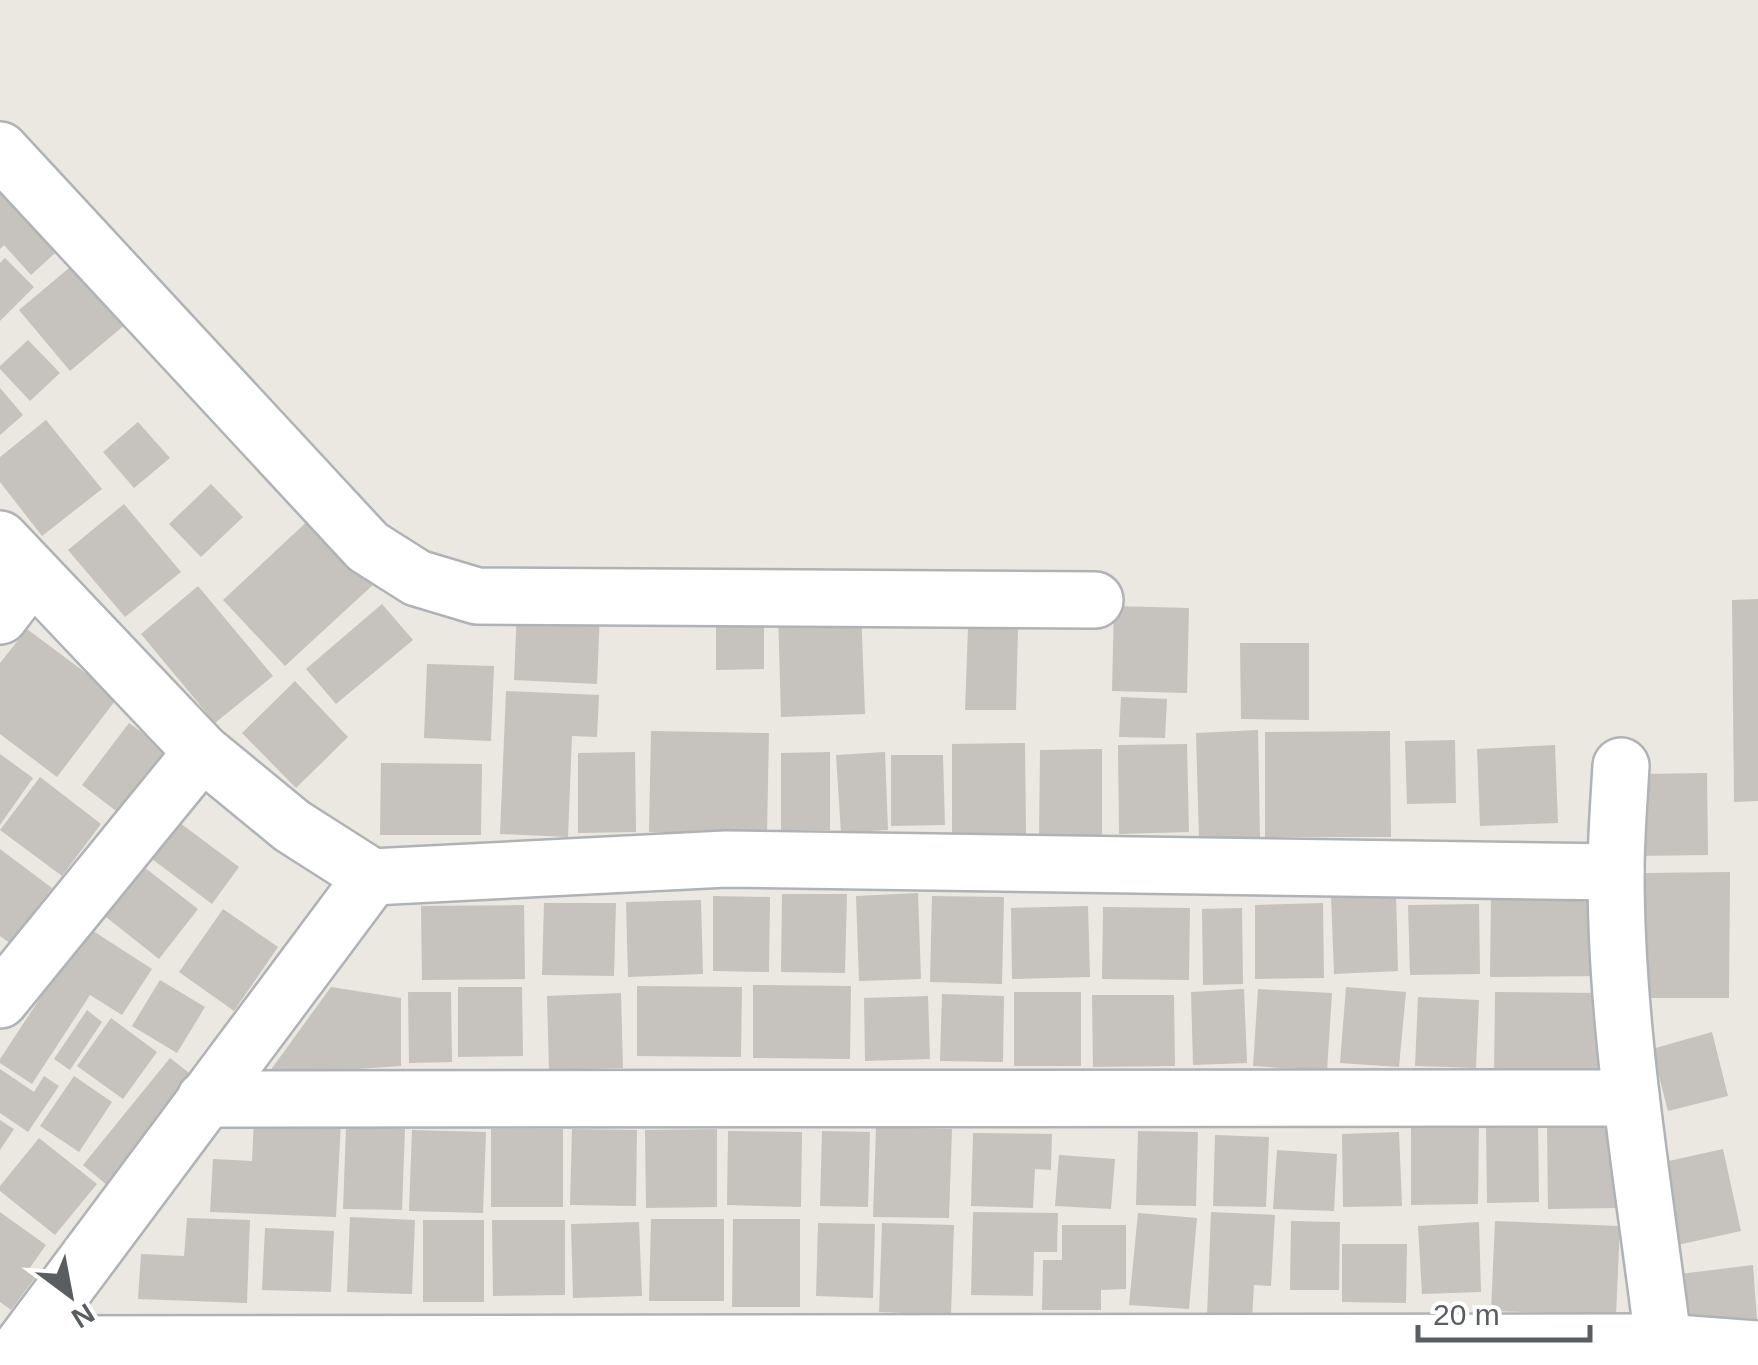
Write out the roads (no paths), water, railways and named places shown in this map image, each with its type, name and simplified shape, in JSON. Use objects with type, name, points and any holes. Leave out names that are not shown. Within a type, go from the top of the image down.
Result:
[{"type":"street","points":[[0,150],[368,548],[417,578],[477,596],[1095,600]]},
{"type":"street","points":[[11,576],[202,752],[292,826],[372,877],[726,859],[1616,872]]},
{"type":"street","points":[[0,1000],[202,752]]},
{"type":"street","points":[[1621,766],[1616,872],[1631,1098],[1664,1354]]},
{"type":"street","points":[[16,1355],[372,877]]},
{"type":"street","points":[[205,1098],[1631,1098]]},
{"type":"street","points":[[16,1355],[1664,1354],[1758,1348]]}]
